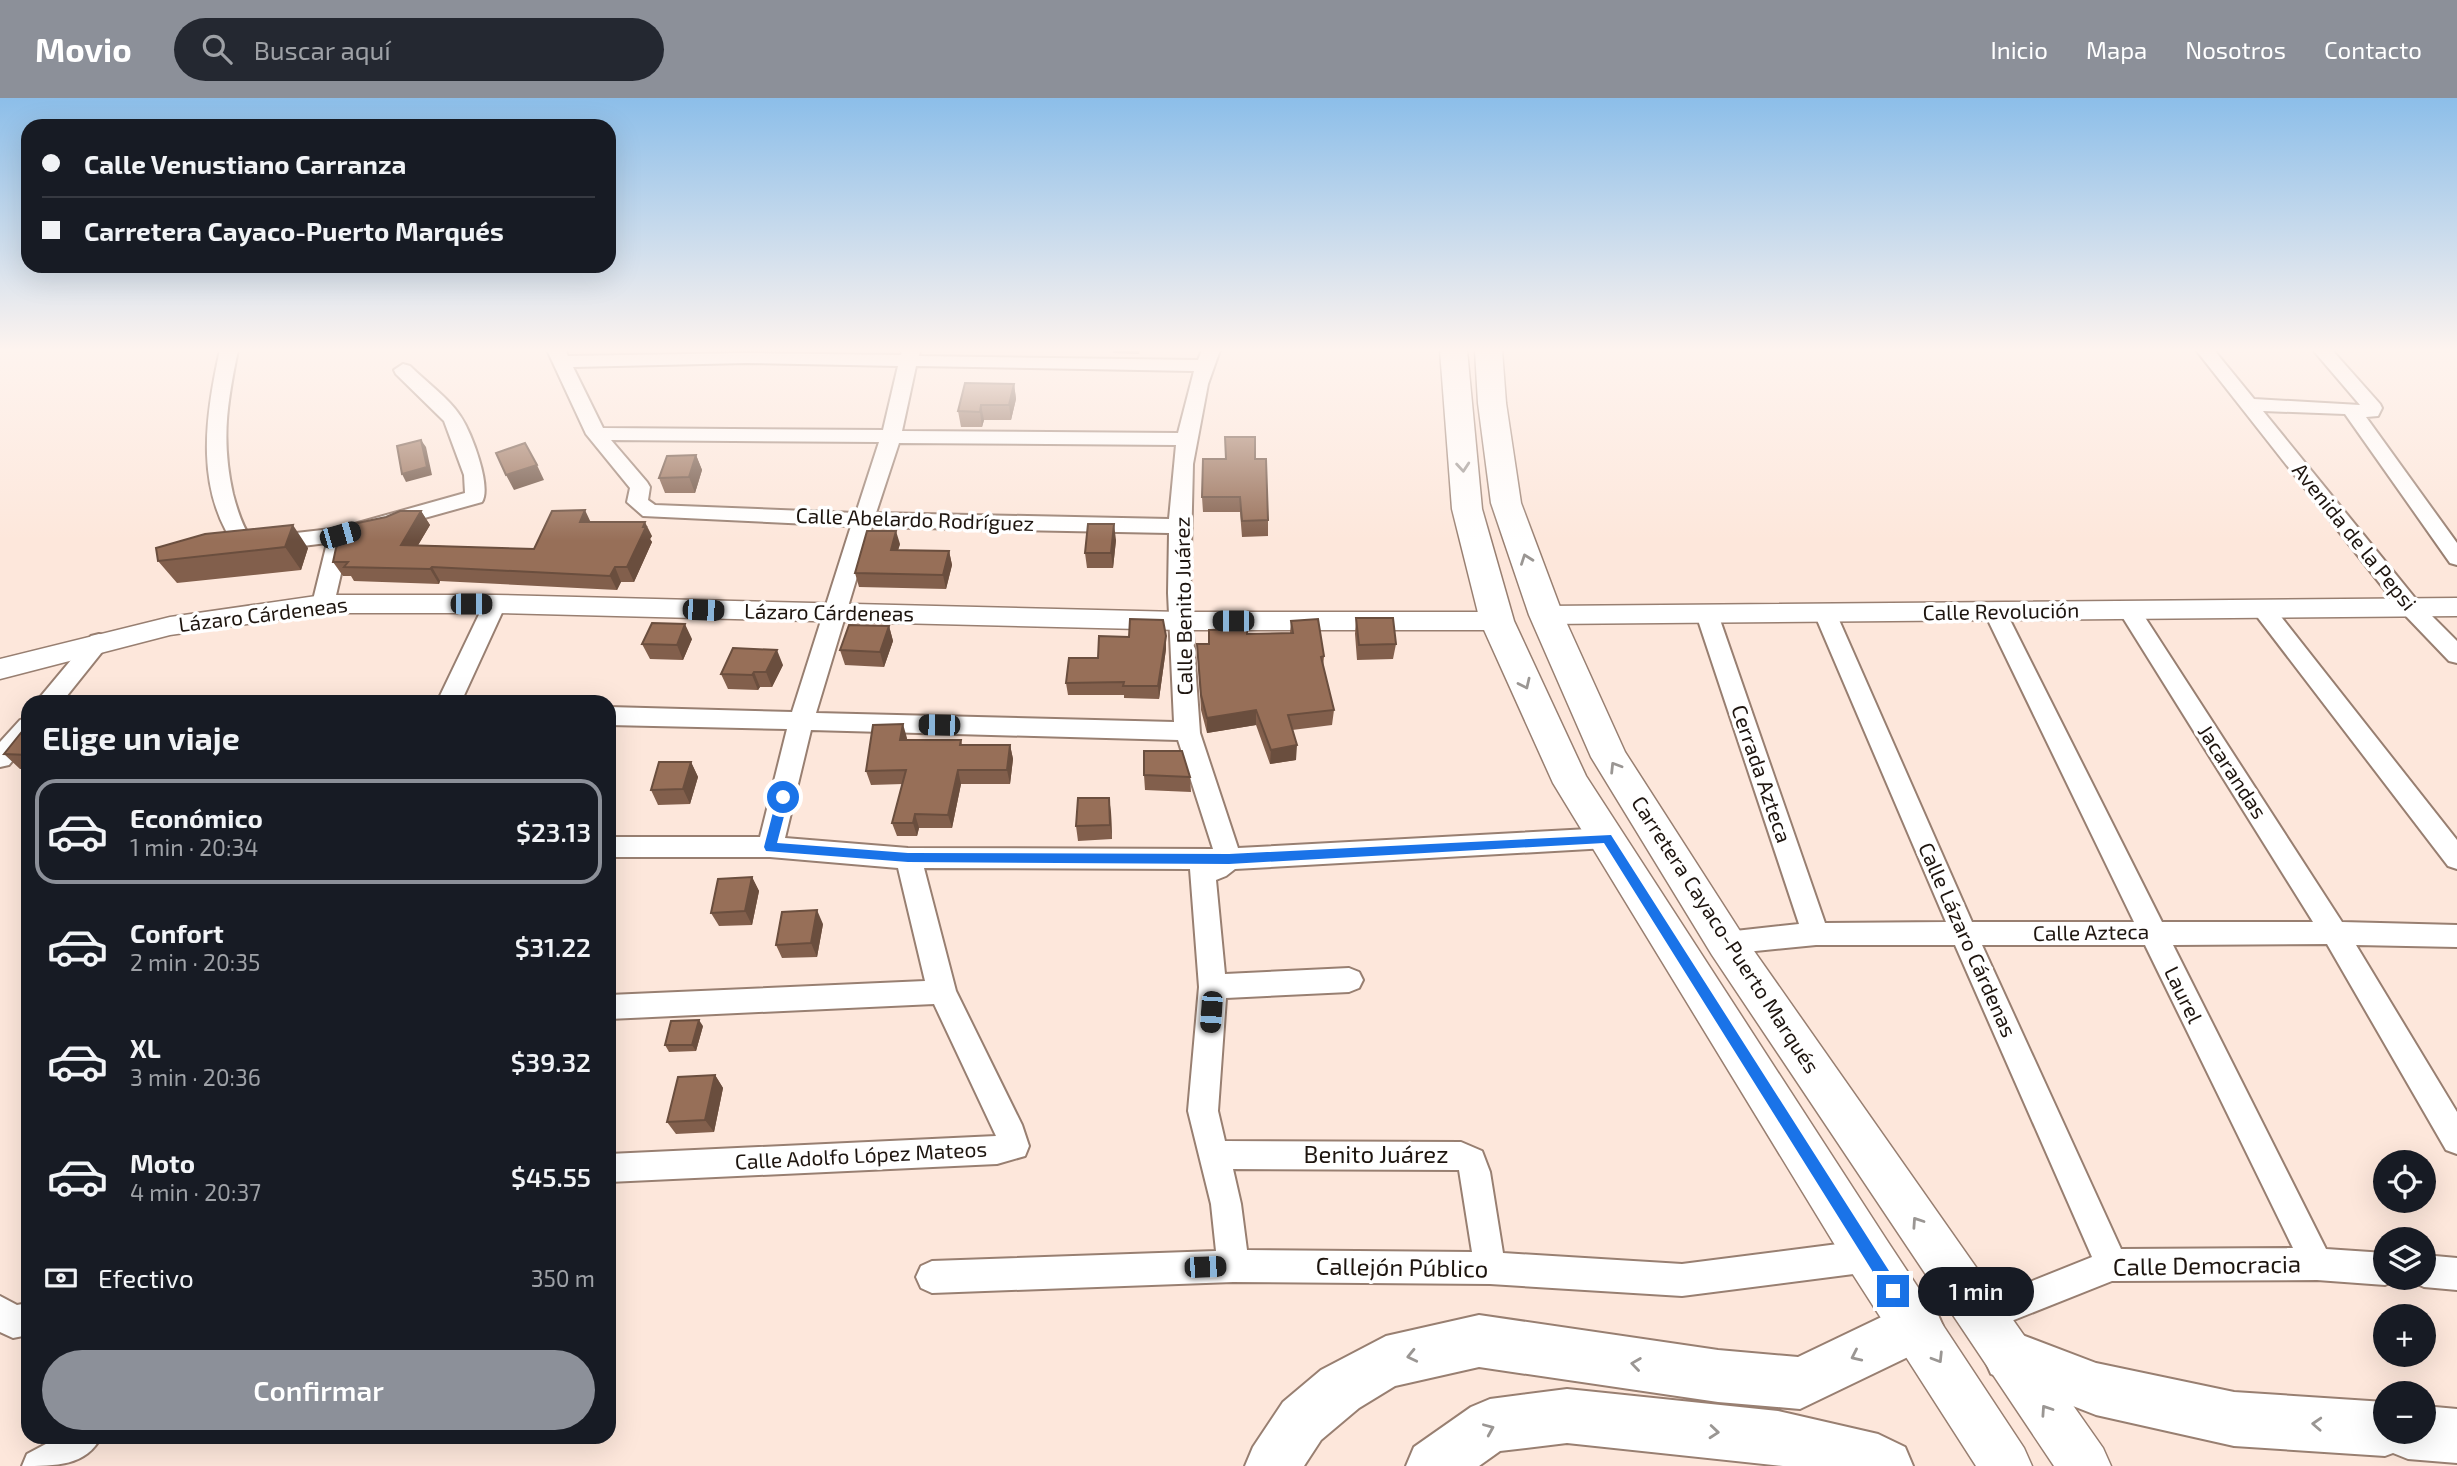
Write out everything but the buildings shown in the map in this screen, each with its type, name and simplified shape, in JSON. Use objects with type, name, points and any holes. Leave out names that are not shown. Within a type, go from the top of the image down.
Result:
[{"type":"highway","points":[[1272,1466],[1302,1421],[1340,1389],[1386,1362],[1479,1341],[1718,1376],[1800,1383],[1917,1326]]},
{"type":"highway","points":[[1995,1336],[2096,1389],[2234,1419],[2373,1428]]},
{"type":"highway","points":[[1433,1466],[1490,1426],[1567,1416],[1778,1438],[1878,1461],[1886,1466]]},
{"type":"highway","points":[[2436,1434],[2457,1436]]},
{"type":"main road","points":[[1459,414],[1467,509],[1497,621],[1572,783],[1869,1256],[2006,1466]]},
{"type":"main road","name":"Carretera Cayaco-Puerto Marqués","points":[[1494,414],[1506,503],[1546,615],[1609,757],[1726,943],[2085,1466]]},
{"type":"street","points":[[219,414],[215,442],[230,523],[237,537],[246,546],[340,535],[475,497],[474,475],[453,419],[448,414]]},
{"type":"street","points":[[587,414],[597,434],[1187,439]]},
{"type":"street","points":[[770,847],[801,722],[896,414]]},
{"type":"street","name":"Calle Benito Juárez","points":[[1194,414],[1187,439],[1180,526],[1180,621],[1188,731],[1229,859]]},
{"type":"street","name":"Avenida de la Pepsi","points":[[2254,414],[2411,608],[2457,654]]},
{"type":"street","points":[[2354,414],[2457,558]]},
{"type":"street","name":"Calle Abelardo Rodríguez","points":[[597,434],[640,487],[637,502],[650,511],[864,520],[1180,526]]},
{"type":"street","points":[[323,604],[340,535]]},
{"type":"street","name":"Lázaro Cárdeneas","points":[[0,670],[99,642],[170,626],[323,604],[495,604],[1180,621],[1497,621]]},
{"type":"street","points":[[452,695],[495,604]]},
{"type":"street","name":"Calle Revolución","points":[[1546,615],[2457,607]]},
{"type":"street","points":[[2263,609],[2457,859]]},
{"type":"street","name":"Jacarandas","points":[[2129,610],[2335,933],[2457,1140]]},
{"type":"street","name":"Laurel","points":[[1995,612],[2317,1264]]},
{"type":"street","name":"Calle Lázaro Cárdenas","points":[[1825,613],[1964,934],[2112,1265]]},
{"type":"street","name":"Cerrada Azteca","points":[[1707,614],[1816,934]]},
{"type":"street","points":[[54,695],[99,642]]},
{"type":"street","points":[[616,716],[1188,731]]},
{"type":"street","points":[[0,758],[21,734]]},
{"type":"street","points":[[616,847],[770,847],[908,858],[1229,859],[1607,838]]},
{"type":"street","name":"Calle Adolfo López Mateos","points":[[616,1168],[997,1150],[1014,1146],[1007,1125],[942,992],[908,858]]},
{"type":"street","points":[[1229,859],[1217,869],[1202,871],[1213,987],[1203,1111],[1226,1204],[1233,1266]]},
{"type":"street","name":"Calle Azteca","points":[[1726,943],[1816,934],[2335,933],[2457,936]]},
{"type":"street","points":[[1213,987],[1349,980]]},
{"type":"street","points":[[616,1007],[942,992]]},
{"type":"street","name":"Benito Juárez","points":[[1212,1154],[1461,1156],[1471,1161],[1475,1171],[1490,1268]]},
{"type":"street","name":"Callejón Público","points":[[932,1277],[1233,1266],[1490,1268],[1682,1280],[1869,1256]]},
{"type":"street","name":"Calle Democracia","points":[[1995,1336],[2112,1265],[2317,1264],[2373,1268]]},
{"type":"street","points":[[2436,1272],[2457,1274]]},
{"type":"street","points":[[0,1312],[13,1322],[21,1320]]},
{"type":"street","points":[[39,1466],[76,1444]]},
{"type":"route","points":[[783,797],[770,847],[908,858],[1229,859],[1607,838],[1893,1291]]}]
